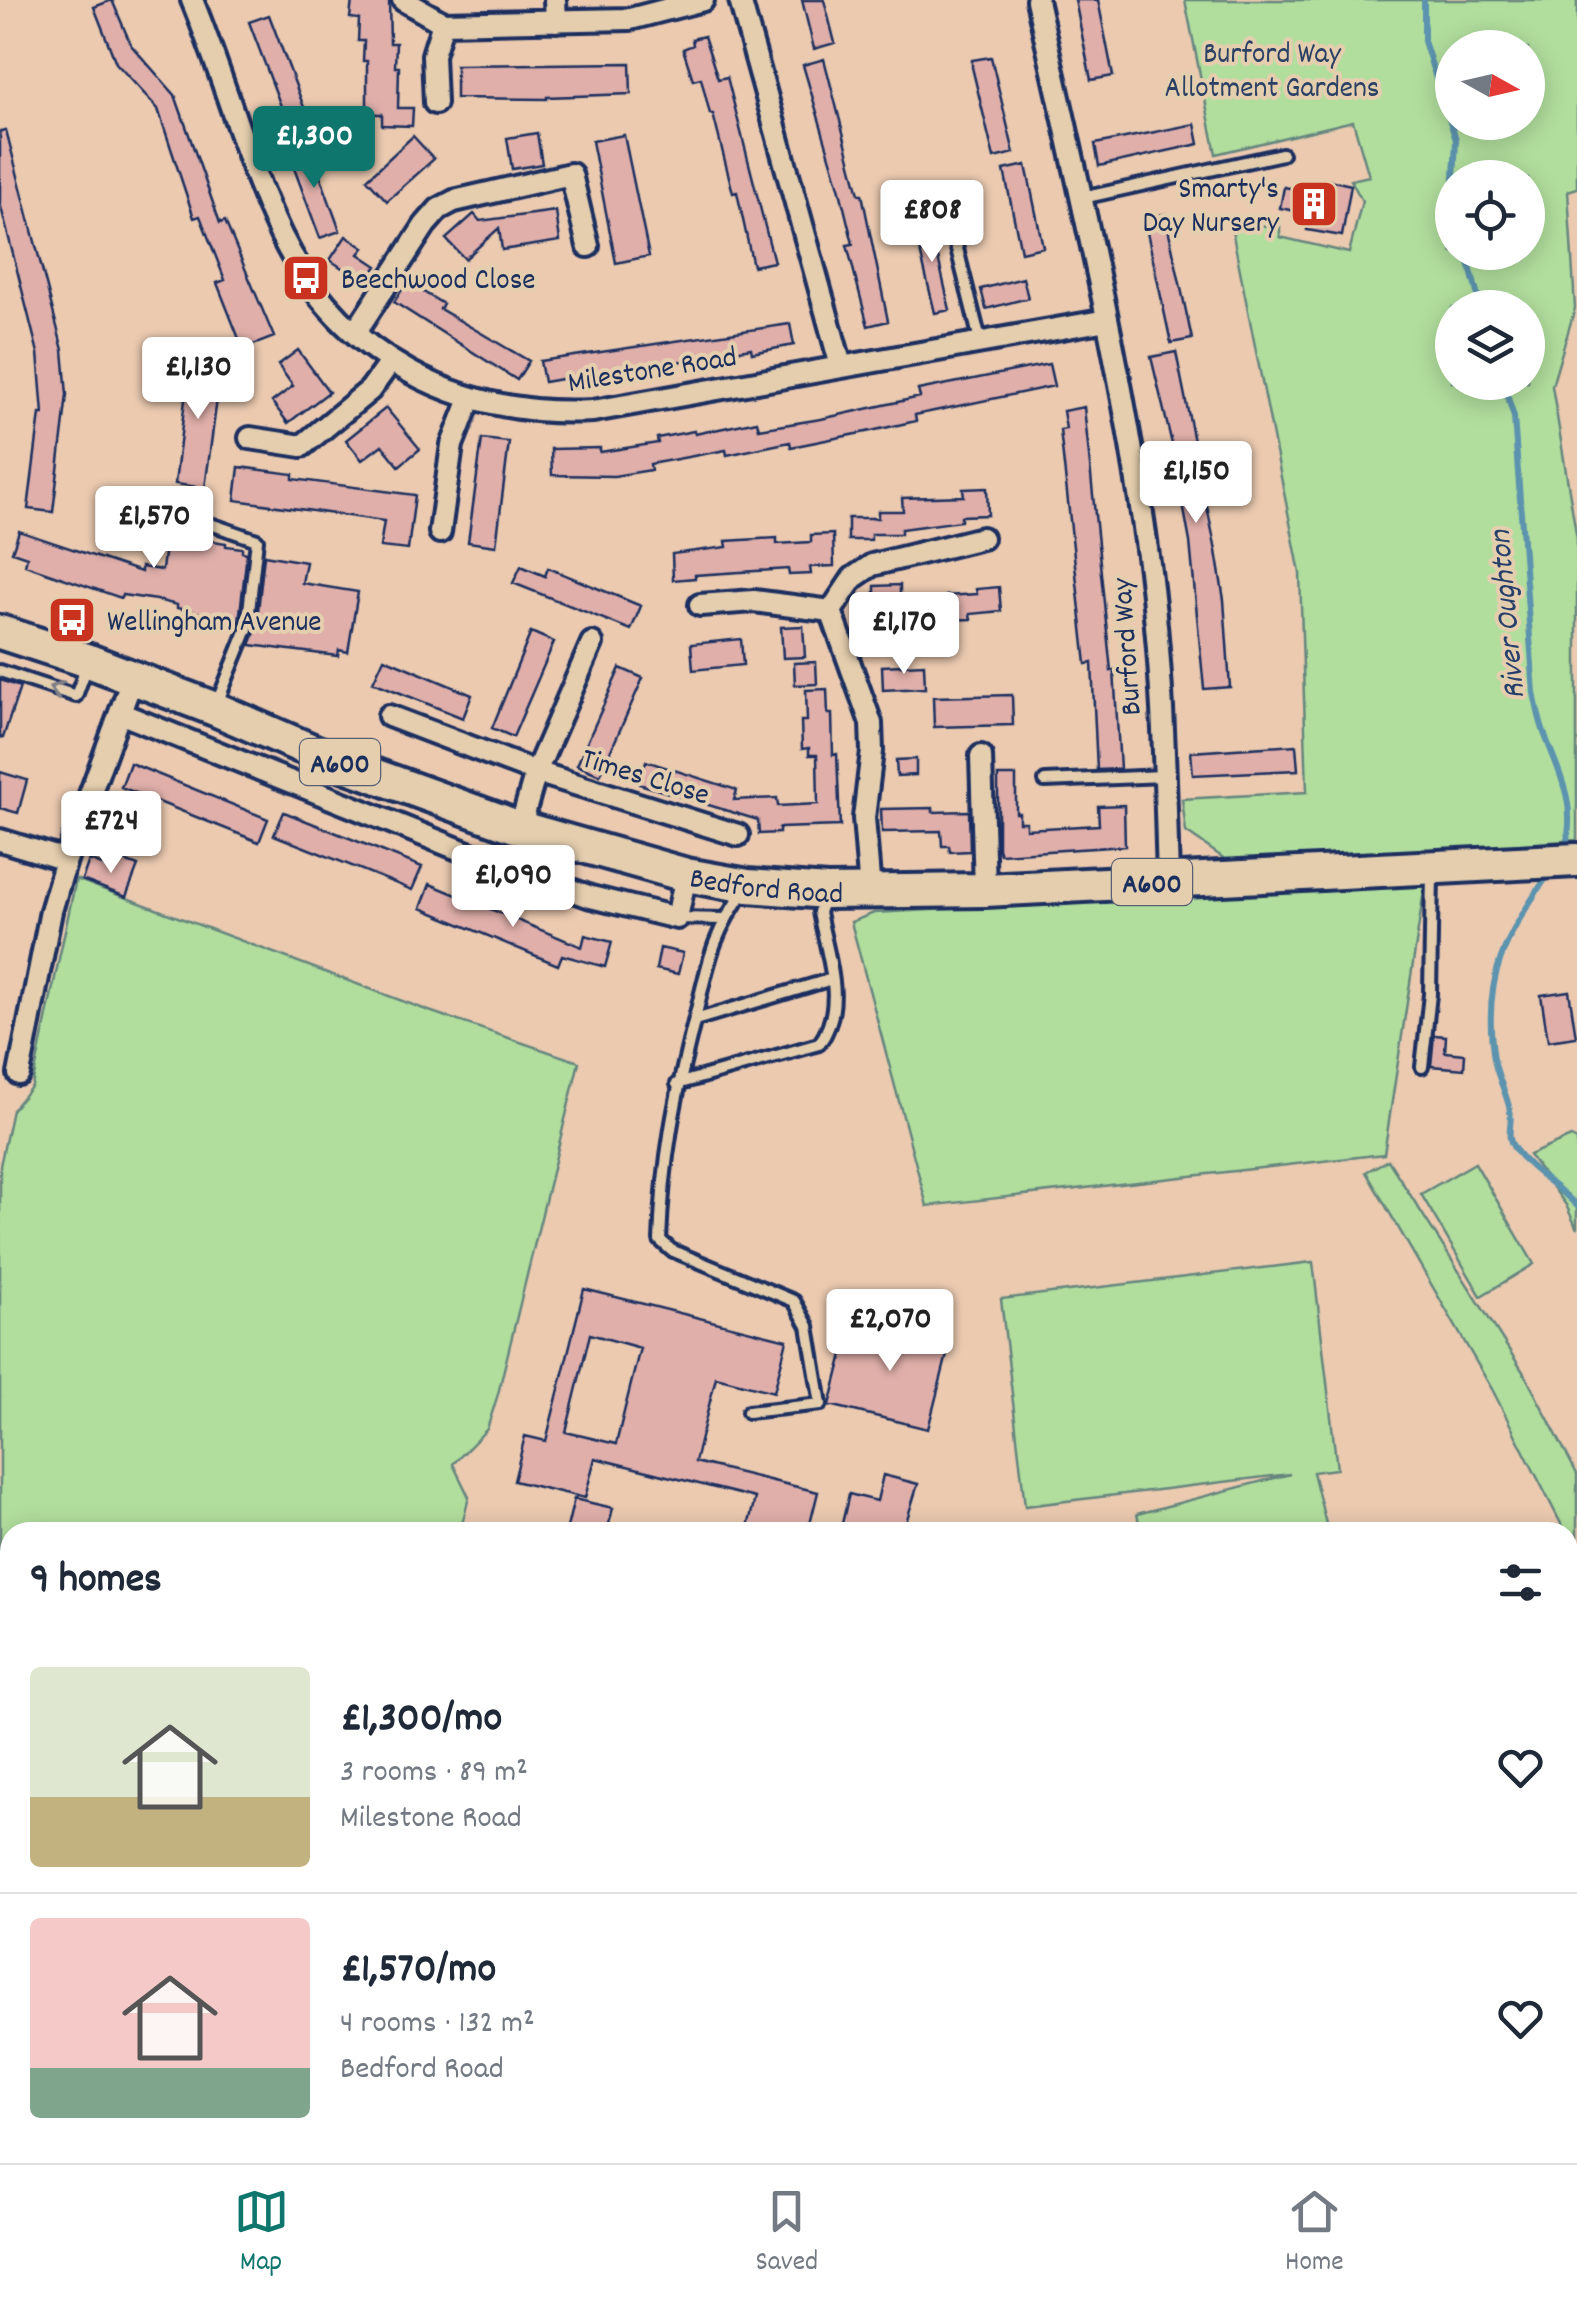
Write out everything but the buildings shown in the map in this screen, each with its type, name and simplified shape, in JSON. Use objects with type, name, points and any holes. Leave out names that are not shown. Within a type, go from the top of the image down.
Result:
[{"type":"main road","name":"Bedford Road","points":[[0,632],[89,660],[340,762],[520,828],[686,875],[748,886],[827,892],[985,890],[1577,860]]},
{"type":"street","name":"Milestone Road","points":[[192,0],[282,236],[306,278],[355,334],[391,362],[470,399],[527,411],[592,411],[1107,320]]},
{"type":"street","points":[[403,0],[443,23],[556,10],[630,19],[703,0]]},
{"type":"street","points":[[740,0],[841,366]]},
{"type":"street","name":"Burford Way","points":[[1038,0],[1107,320],[1148,558],[1165,776],[1168,881]]},
{"type":"street","points":[[435,104],[433,54],[443,23]]},
{"type":"street","points":[[355,334],[425,225],[454,200],[570,174],[588,246]]},
{"type":"street","points":[[250,438],[302,446],[370,390],[391,362]]},
{"type":"street","points":[[440,532],[452,445],[470,399]]},
{"type":"street","points":[[831,612],[853,578],[872,565],[982,538]]},
{"type":"street","points":[[700,605],[754,601],[831,612]]},
{"type":"street","points":[[831,612],[871,723],[872,751],[864,818],[870,892]]},
{"type":"street","name":"Times Close","points":[[520,828],[536,772],[592,643]]},
{"type":"street","points":[[19,1074],[51,911],[133,678]]},
{"type":"street","name":"Bedford Road","points":[[122,714],[468,853],[591,897],[677,918]]},
{"type":"street","name":"Times Close","points":[[389,716],[536,772],[738,835]]},
{"type":"street","points":[[981,756],[985,890]]},
{"type":"street","points":[[0,840],[66,860]]},
{"type":"street","points":[[677,918],[686,875]]},
{"type":"street","points":[[0,1045],[22,1050]]},
{"type":"lane","points":[[1081,198],[1282,154]]},
{"type":"lane","points":[[950,221],[980,340]]},
{"type":"lane","points":[[158,506],[258,540],[246,629],[215,709]]},
{"type":"lane","points":[[0,672],[76,696],[89,660]]},
{"type":"lane","points":[[1045,781],[1165,776]]},
{"type":"lane","points":[[1422,1067],[1430,994],[1432,867]]},
{"type":"lane","points":[[748,886],[724,918],[712,946],[677,1084],[666,1145],[660,1240],[671,1250],[794,1302],[808,1326],[821,1404],[748,1412]]},
{"type":"lane","points":[[677,1084],[818,1044],[831,1027],[835,1003],[819,912],[827,892]]},
{"type":"lane","points":[[677,918],[724,918]]},
{"type":"lane","points":[[695,1020],[832,979]]},
{"type":"green space","name":"Burford Way Allotment Gardens","points":[[1185,0],[1577,0],[1577,188],[1568,191],[1575,308],[1552,386],[1577,539],[1577,840],[1235,866],[1186,832],[1182,799],[1307,792],[1300,573],[1231,225],[1280,226],[1280,237],[1349,253],[1362,201],[1351,180],[1369,176],[1353,121],[1216,154]]},
{"type":"green space","points":[[76,879],[429,1011],[579,1062],[498,1394],[487,1429],[453,1464],[469,1497],[463,1522],[0,1522],[0,1166],[12,1110],[32,1086]]},
{"type":"green space","points":[[1425,884],[1384,1154],[927,1206],[851,922],[874,913]]},
{"type":"green space","points":[[1571,1137],[1577,1140],[1577,1229],[1566,1205],[1529,1155]]},
{"type":"green space","points":[[1388,1160],[1525,1375],[1577,1474],[1577,1522],[1560,1522],[1492,1389],[1366,1172]]},
{"type":"green space","points":[[1475,1163],[1534,1264],[1481,1296],[1421,1194]]},
{"type":"green space","points":[[1313,1262],[1337,1469],[1313,1472],[1326,1522],[1139,1522],[1137,1514],[1290,1474],[1025,1506],[1001,1299]]},
{"type":"waterway","name":"River Oughton","points":[[1424,0],[1424,41],[1456,140],[1455,160]]},
{"type":"waterway","name":"River Oughton","points":[[1471,270],[1476,290]]},
{"type":"waterway","name":"River Oughton","points":[[1509,400],[1514,417],[1534,693],[1566,792],[1569,819],[1565,849]]},
{"type":"waterway","name":"River Oughton","points":[[1550,872],[1521,917],[1501,959],[1494,980],[1491,1030],[1495,1066],[1510,1111],[1511,1143],[1528,1164],[1577,1206]]},
{"type":"place","name":"Smarty's Day Nursery","points":[[1314,204]]},
{"type":"place","name":"Beechwood Close","points":[[306,278]]},
{"type":"place","name":"Wellingham Avenue","points":[[72,620]]}]
